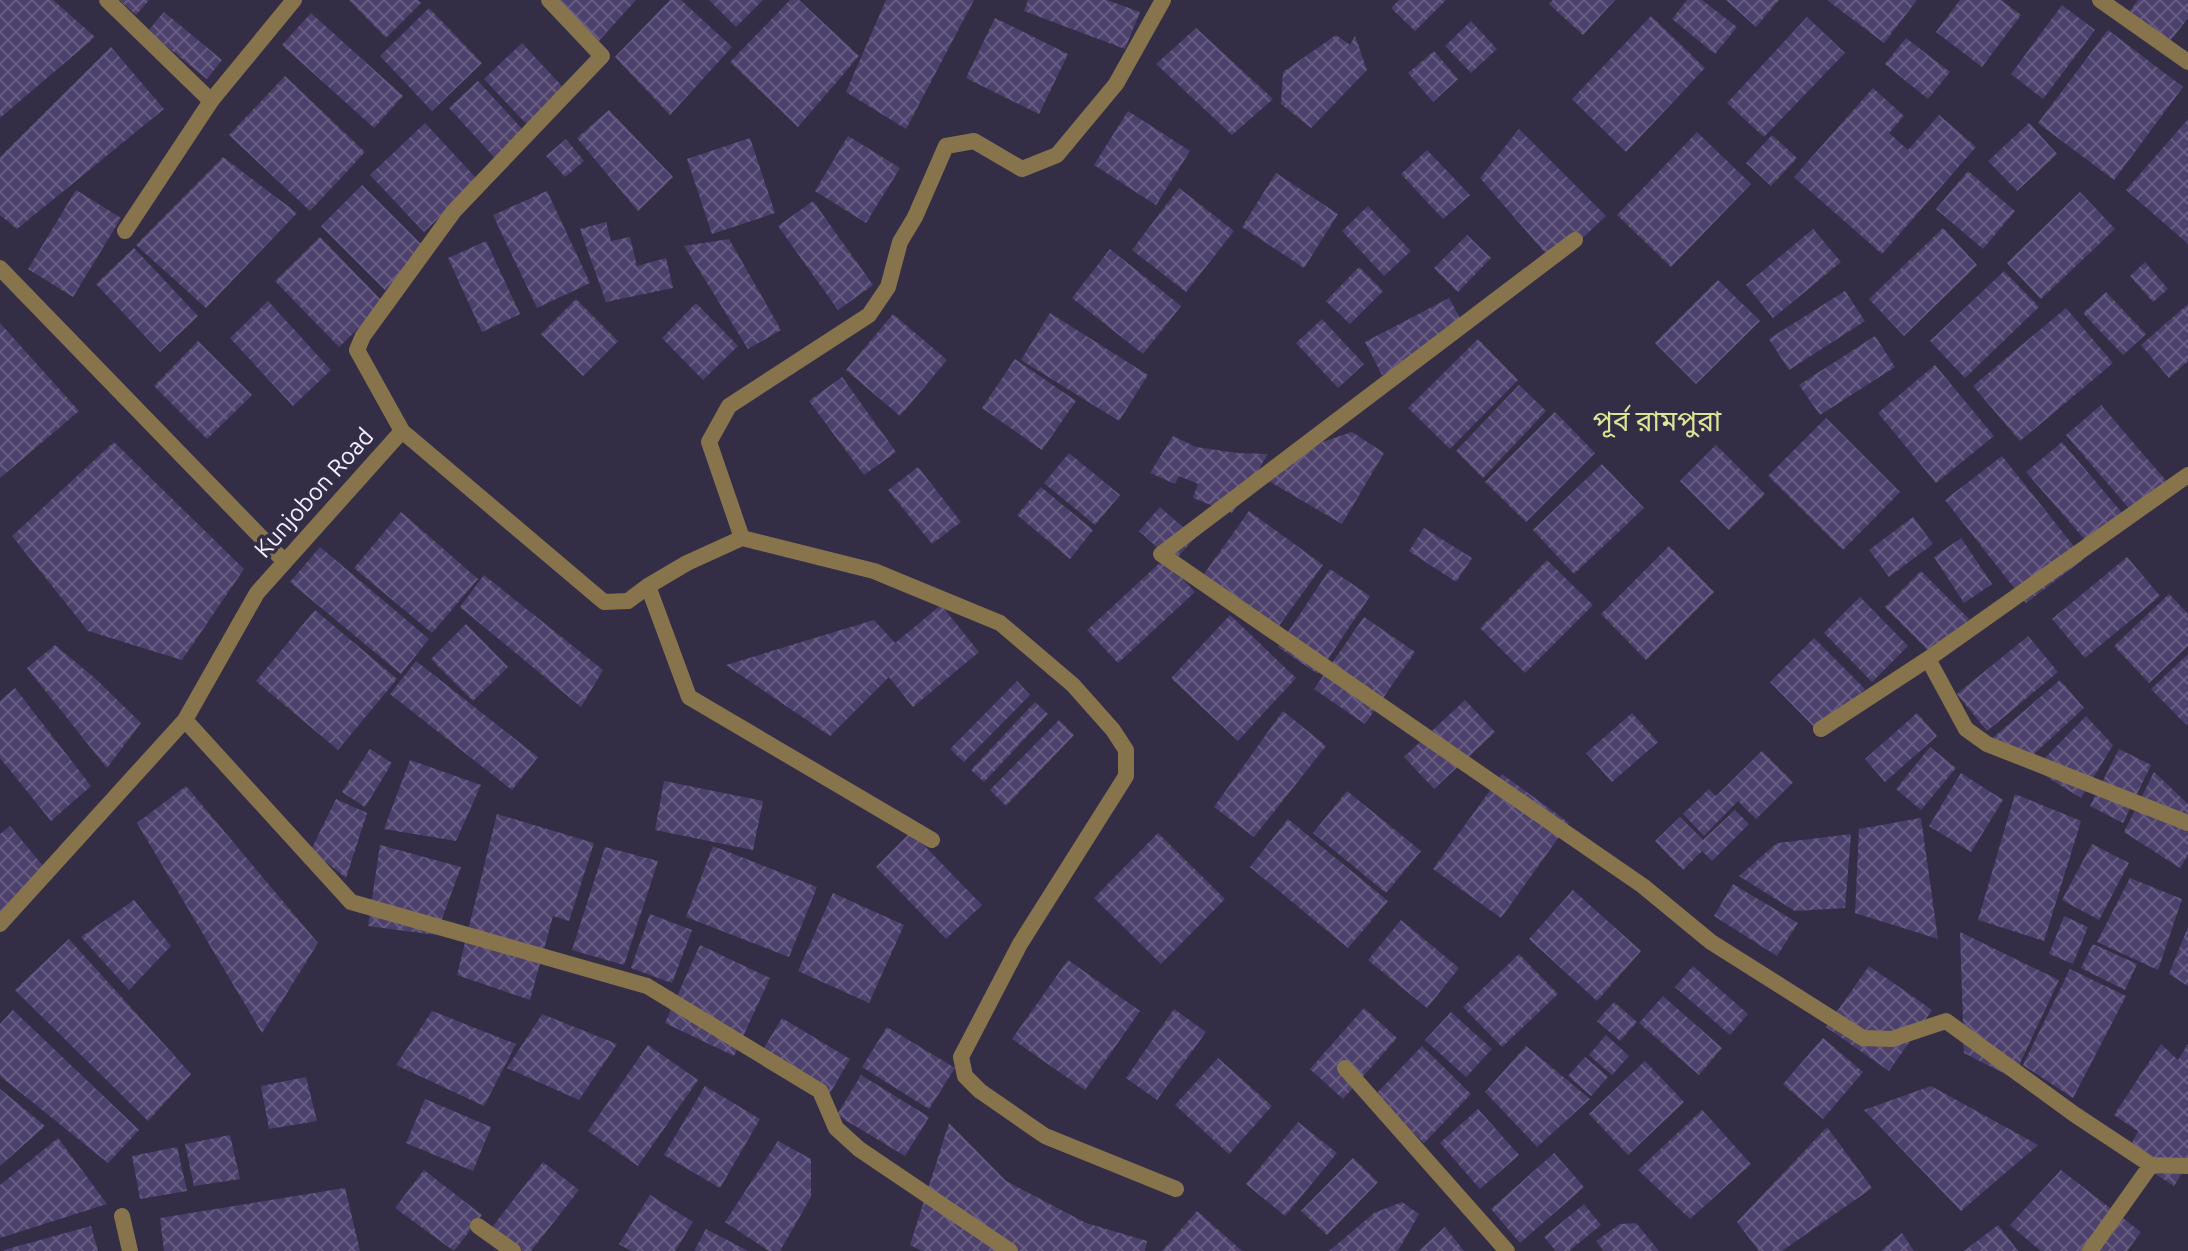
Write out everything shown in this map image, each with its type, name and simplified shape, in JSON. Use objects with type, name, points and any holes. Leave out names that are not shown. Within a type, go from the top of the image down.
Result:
[{"type":"street","points":[[107,0],[211,101]]},
{"type":"street","points":[[125,231],[211,101],[294,0]]},
{"type":"street","name":"Kunjobon Road","points":[[0,924],[185,720],[257,593],[402,431],[357,350],[363,336],[454,211],[602,56],[549,0]]},
{"type":"street","points":[[742,538],[709,442],[729,406],[869,315],[888,287],[900,242],[915,217],[946,146],[974,141],[1022,169],[1057,155],[1116,84],[1163,0]]},
{"type":"street","points":[[2100,0],[2188,62]]},
{"type":"street","points":[[1575,240],[1161,554],[1643,886],[1711,942],[1863,1038],[1892,1039],[1946,1021],[2074,1114],[2151,1165],[2188,1166]]},
{"type":"street","points":[[0,268],[285,562]]},
{"type":"street","points":[[402,431],[604,602],[628,601],[687,563],[742,538],[874,571],[1000,623],[1073,685],[1113,730],[1126,750],[1126,776],[1020,944],[961,1057],[965,1076],[980,1091],[1045,1136],[1176,1189]]},
{"type":"street","points":[[1821,729],[1928,659],[2188,475]]},
{"type":"street","points":[[648,586],[689,697],[932,840]]},
{"type":"street","points":[[1928,659],[1966,729],[1987,744],[2188,823]]},
{"type":"street","points":[[185,720],[351,902],[647,986],[820,1091],[836,1128],[859,1149],[1010,1251]]},
{"type":"street","points":[[1345,1068],[1507,1251]]},
{"type":"street","points":[[2090,1251],[2151,1165]]},
{"type":"street","points":[[122,1216],[130,1251]]},
{"type":"street","points":[[478,1226],[513,1251]]},
{"type":"building","points":[[0,0],[53,0],[95,37],[0,118]]},
{"type":"building","points":[[119,0],[149,0],[136,15]]},
{"type":"building","points":[[349,0],[418,0],[421,3],[386,38]]},
{"type":"building","points":[[555,0],[636,0],[596,44]]},
{"type":"building","points":[[670,0],[681,0],[732,47],[670,115],[615,57]]},
{"type":"building","points":[[709,0],[763,0],[736,27]]},
{"type":"building","points":[[790,0],[799,0],[859,56],[798,127],[730,62]]},
{"type":"building","points":[[886,0],[974,0],[906,129],[846,92]]},
{"type":"building","points":[[1028,0],[1107,0],[1140,12],[1125,49],[1024,11]]},
{"type":"building","points":[[1399,0],[1446,0],[1415,31],[1391,8]]},
{"type":"building","points":[[1553,0],[1615,0],[1583,35],[1549,4]]},
{"type":"building","points":[[1687,0],[1702,0],[1737,27],[1715,54],[1672,19]]},
{"type":"building","points":[[1726,0],[1779,0],[1756,27]]},
{"type":"building","points":[[1827,0],[1917,0],[1884,43]]},
{"type":"building","points":[[1960,0],[2001,0],[2021,15],[1982,67],[1936,32]]},
{"type":"building","points":[[2138,0],[2188,0],[2188,18],[2164,49],[2124,19]]},
{"type":"building","points":[[2062,5],[2095,30],[2043,99],[2011,74]]},
{"type":"building","points":[[429,8],[482,63],[432,111],[380,56]]},
{"type":"building","points":[[164,12],[222,60],[207,79],[148,31]]},
{"type":"building","points":[[311,13],[403,96],[374,128],[282,45]]},
{"type":"building","points":[[1651,16],[1705,68],[1626,152],[1572,99]]},
{"type":"building","points":[[1807,17],[1845,53],[1764,137],[1727,103]]},
{"type":"building","points":[[995,18],[1068,54],[1039,114],[966,78]]},
{"type":"building","points":[[1471,21],[1497,49],[1471,73],[1445,46]]},
{"type":"building","points":[[1196,28],[1273,99],[1232,135],[1156,64]]},
{"type":"building","points":[[2108,30],[2183,87],[2114,180],[2038,123]]},
{"type":"building","points":[[1336,35],[1350,45],[1355,36],[1367,70],[1311,128],[1281,104],[1283,72]]},
{"type":"building","points":[[1906,38],[1950,72],[1928,99],[1885,64]]},
{"type":"building","points":[[522,43],[572,97],[535,133],[484,79]]},
{"type":"building","points":[[111,47],[164,109],[17,229],[0,215],[0,157]]},
{"type":"building","points":[[1434,51],[1458,79],[1433,102],[1408,73]]},
{"type":"building","points":[[285,76],[365,152],[310,211],[229,135]]},
{"type":"building","points":[[478,81],[525,132],[496,159],[449,108]]},
{"type":"building","points":[[1873,88],[1904,116],[1889,133],[1908,150],[1939,115],[1976,147],[1882,254],[1794,177]]},
{"type":"building","points":[[609,110],[673,177],[638,211],[577,138]]},
{"type":"building","points":[[1128,111],[1190,151],[1156,205],[1094,165]]},
{"type":"building","points":[[2188,119],[2188,244],[2126,190]]},
{"type":"building","points":[[425,123],[478,180],[424,232],[370,175]]},
{"type":"building","points":[[2029,123],[2057,154],[2017,191],[1988,161]]},
{"type":"building","points":[[1519,129],[1606,216],[1555,264],[1480,178]]},
{"type":"building","points":[[1697,132],[1751,184],[1671,267],[1617,215]]},
{"type":"building","points":[[1772,135],[1797,158],[1771,186],[1746,163]]},
{"type":"building","points":[[848,136],[900,168],[866,223],[815,191]]},
{"type":"building","points":[[750,138],[775,213],[712,234],[687,159]]},
{"type":"building","points":[[566,139],[584,161],[565,177],[546,156]]},
{"type":"building","points":[[1427,150],[1470,195],[1443,219],[1401,174]]},
{"type":"building","points":[[223,157],[297,213],[206,308],[136,245]]},
{"type":"building","points":[[1968,171],[2015,211],[1983,249],[1936,209]]},
{"type":"building","points":[[1276,173],[1338,214],[1304,268],[1242,227]]},
{"type":"building","points":[[362,185],[426,249],[385,290],[321,226]]},
{"type":"building","points":[[1179,188],[1234,231],[1186,292],[1132,250]]},
{"type":"building","points":[[76,190],[121,218],[73,297],[28,269]]},
{"type":"building","points":[[547,191],[590,283],[537,308],[493,215]]},
{"type":"building","points":[[2080,192],[2115,229],[2041,299],[2007,263]]},
{"type":"building","points":[[813,201],[873,285],[838,310],[778,226]]},
{"type":"building","points":[[1368,206],[1411,251],[1384,276],[1342,231]]},
{"type":"building","points":[[606,222],[611,241],[630,237],[637,266],[666,258],[673,288],[606,302],[580,229]]},
{"type":"building","points":[[1943,228],[1977,265],[1904,336],[1869,299]]},
{"type":"building","points":[[1813,229],[1841,262],[1773,318],[1746,285]]},
{"type":"building","points":[[1467,235],[1491,258],[1458,292],[1434,268]]},
{"type":"building","points":[[320,237],[384,303],[339,347],[275,281]]},
{"type":"building","points":[[729,239],[781,330],[748,349],[684,246]]},
{"type":"building","points":[[486,241],[520,314],[482,332],[448,258]]},
{"type":"building","points":[[134,248],[198,316],[160,352],[96,284]]},
{"type":"building","points":[[1110,249],[1181,306],[1143,354],[1072,298]]},
{"type":"building","points":[[2145,262],[2168,289],[2153,302],[2130,276]]},
{"type":"building","points":[[1359,267],[1383,291],[1350,324],[1326,301]]},
{"type":"building","points":[[2004,271],[2039,307],[1965,378],[1930,341]]},
{"type":"building","points":[[1718,280],[1760,321],[1696,384],[1655,343]]},
{"type":"building","points":[[1845,291],[1865,321],[1789,370],[1769,339]]},
{"type":"building","points":[[2106,292],[2146,334],[2123,355],[2083,313]]},
{"type":"building","points":[[1449,298],[1467,331],[1382,375],[1365,342]]},
{"type":"building","points":[[576,299],[618,341],[583,376],[541,334]]},
{"type":"building","points":[[268,301],[331,370],[293,406],[230,338]]},
{"type":"building","points":[[696,303],[738,346],[703,380],[662,338]]},
{"type":"building","points":[[2188,304],[2188,361],[2169,378],[2141,345]]},
{"type":"building","points":[[2066,308],[2113,363],[2020,441],[1973,386]]},
{"type":"building","points":[[1050,313],[1148,375],[1119,421],[1021,360]]},
{"type":"building","points":[[893,314],[947,360],[900,416],[846,370]]},
{"type":"building","points":[[1322,319],[1364,364],[1338,388],[1296,343]]},
{"type":"building","points":[[0,323],[79,411],[0,478]]},
{"type":"building","points":[[1875,336],[1895,367],[1820,415],[1799,385]]},
{"type":"building","points":[[1478,339],[1518,380],[1450,449],[1408,408]]},
{"type":"building","points":[[198,341],[252,395],[207,439],[154,386]]},
{"type":"building","points":[[1015,359],[1076,401],[1042,450],[982,408]]},
{"type":"building","points":[[1935,365],[1994,436],[1936,483],[1878,413]]},
{"type":"building","points":[[842,377],[896,452],[864,475],[809,401]]},
{"type":"building","points":[[1519,385],[1546,411],[1483,478],[1456,451]]},
{"type":"building","points":[[2101,405],[2168,483],[2133,513],[2066,435]]},
{"type":"building","points":[[1555,412],[1595,453],[1526,522],[1485,482]]},
{"type":"building","points":[[1826,418],[1900,492],[1843,550],[1768,476]]},
{"type":"building","points":[[1352,432],[1384,453],[1342,524],[1267,480],[1281,456]]},
{"type":"building","points":[[1173,436],[1196,447],[1268,454],[1232,513],[1193,498],[1198,484],[1179,476],[1175,484],[1150,473]]},
{"type":"building","points":[[114,442],[244,569],[182,660],[88,631],[12,536]]},
{"type":"building","points":[[2062,442],[2129,521],[2094,550],[2026,472]]},
{"type":"building","points":[[1716,445],[1765,494],[1729,530],[1680,481]]},
{"type":"building","points":[[1069,453],[1120,495],[1095,525],[1044,483]]},
{"type":"building","points":[[2002,456],[2084,559],[2026,603],[1945,500]]},
{"type":"building","points":[[1602,464],[1644,508],[1574,574],[1533,530]]},
{"type":"building","points":[[918,467],[961,522],[932,544],[888,490]]},
{"type":"building","points":[[1041,487],[1093,530],[1070,559],[1017,515]]},
{"type":"building","points":[[1160,507],[1195,538],[1173,562],[1139,531]]},
{"type":"building","points":[[1249,511],[1323,565],[1273,634],[1199,581]]},
{"type":"building","points":[[401,512],[478,579],[432,633],[354,568]]},
{"type":"building","points":[[1913,517],[1933,544],[1889,577],[1869,550]]},
{"type":"building","points":[[1424,528],[1472,558],[1456,582],[1409,551]]},
{"type":"building","points":[[1961,538],[1992,584],[1964,603],[1934,557]]},
{"type":"building","points":[[1669,546],[1714,592],[1646,660],[1601,614]]},
{"type":"building","points":[[320,547],[429,639],[401,674],[290,582]]},
{"type":"building","points":[[2127,557],[2160,596],[2085,658],[2052,619]]},
{"type":"building","points":[[1164,559],[1195,592],[1118,663],[1087,630]]},
{"type":"building","points":[[1547,560],[1593,605],[1525,673],[1480,628]]},
{"type":"building","points":[[1330,569],[1370,596],[1318,674],[1278,647]]},
{"type":"building","points":[[1921,571],[1969,619],[1934,656],[1885,607]]},
{"type":"building","points":[[484,575],[603,670],[581,707],[460,607]]},
{"type":"building","points":[[2169,594],[2188,614],[2188,646],[2149,683],[2114,646]]},
{"type":"building","points":[[1860,597],[1908,646],[1872,682],[1824,633]]},
{"type":"building","points":[[941,605],[979,652],[913,707],[889,677],[830,736],[726,665],[874,620],[895,643]]},
{"type":"building","points":[[315,610],[397,679],[338,750],[256,681]]},
{"type":"building","points":[[1230,615],[1296,678],[1238,741],[1171,678]]},
{"type":"building","points":[[1364,617],[1415,652],[1365,724],[1314,689]]},
{"type":"building","points":[[466,624],[508,667],[473,701],[431,659]]},
{"type":"building","points":[[2028,636],[2058,672],[1987,731],[1957,694]]},
{"type":"building","points":[[1814,638],[1865,689],[1820,733],[1770,682]]},
{"type":"building","points":[[55,645],[141,723],[107,768],[27,668]]},
{"type":"building","points":[[2188,654],[2188,723],[2186,725],[2151,689]]},
{"type":"building","points":[[416,661],[538,757],[512,790],[390,694]]},
{"type":"building","points":[[2060,680],[2084,708],[2022,765],[1988,742]]},
{"type":"building","points":[[1017,681],[1030,695],[964,762],[950,749]]},
{"type":"building","points":[[15,688],[91,786],[51,821],[0,758],[0,701]]},
{"type":"building","points":[[1465,700],[1495,732],[1434,789],[1404,757]]},
{"type":"building","points":[[1035,702],[1048,714],[984,782],[971,770]]},
{"type":"building","points":[[1283,711],[1326,746],[1254,837],[1214,807]]},
{"type":"building","points":[[1632,713],[1658,742],[1612,782],[1586,753]]},
{"type":"building","points":[[1917,713],[1937,736],[1885,782],[1865,759]]},
{"type":"building","points":[[2086,716],[2113,745],[2081,798],[2034,769]]},
{"type":"building","points":[[1059,720],[1074,735],[1006,806],[990,790]]},
{"type":"building","points":[[1930,747],[1956,768],[1921,810],[1896,789]]},
{"type":"building","points":[[370,749],[392,763],[365,807],[342,792]]},
{"type":"building","points":[[2119,749],[2151,765],[2123,823],[2090,806]]},
{"type":"building","points":[[1762,751],[1793,782],[1756,819],[1738,801],[1704,836],[1683,814],[1709,789],[1716,796]]},
{"type":"building","points":[[410,760],[481,785],[456,841],[384,829]]},
{"type":"building","points":[[2154,772],[2188,804],[2188,855],[2180,868],[2124,832]]},
{"type":"building","points":[[1961,773],[2003,800],[1971,852],[1929,826]]},
{"type":"building","points":[[1502,774],[1569,823],[1501,918],[1433,869]]},
{"type":"building","points":[[664,781],[763,801],[753,850],[655,830]]},
{"type":"building","points":[[186,786],[318,943],[262,1033],[137,823]]},
{"type":"building","points":[[1347,791],[1421,851],[1386,893],[1313,833]]},
{"type":"building","points":[[2015,794],[2081,821],[2044,941],[1978,920]]},
{"type":"building","points":[[336,799],[367,813],[346,878],[311,850]]},
{"type":"building","points":[[1735,810],[1749,824],[1712,861],[1702,851],[1683,870],[1655,841],[1680,817],[1703,840]]},
{"type":"building","points":[[497,814],[594,843],[569,921],[553,916],[530,1000],[457,975]]},
{"type":"building","points":[[1921,818],[1938,939],[1855,913],[1859,829]]},
{"type":"building","points":[[1288,819],[1388,901],[1348,948],[1250,867]]},
{"type":"building","points":[[10,826],[53,878],[4,917],[0,912],[0,834]]},
{"type":"building","points":[[911,832],[982,905],[946,939],[876,867]]},
{"type":"building","points":[[1158,833],[1225,899],[1161,964],[1094,898]]},
{"type":"building","points":[[1851,834],[1845,908],[1795,911],[1739,876],[1777,843]]},
{"type":"building","points":[[2092,844],[2129,863],[2099,920],[2062,900]]},
{"type":"building","points":[[380,845],[461,867],[436,935],[368,926]]},
{"type":"building","points":[[713,846],[817,887],[789,957],[686,917]]},
{"type":"building","points":[[605,847],[658,861],[624,965],[572,950]]},
{"type":"building","points":[[2130,878],[2182,899],[2158,970],[2097,942]]},
{"type":"building","points":[[1733,884],[1798,923],[1777,956],[1714,916]]},
{"type":"building","points":[[1573,890],[1641,951],[1597,1001],[1529,939]]},
{"type":"building","points":[[833,893],[904,925],[869,1003],[798,971]]},
{"type":"building","points":[[134,900],[171,946],[129,990],[81,937]]},
{"type":"building","points":[[650,914],[692,930],[672,983],[631,968]]},
{"type":"building","points":[[2064,916],[2088,927],[2073,964],[2049,954]]},
{"type":"building","points":[[1401,920],[1459,968],[1427,1008],[1368,960]]},
{"type":"building","points":[[2188,927],[2188,986],[2169,974]]},
{"type":"building","points":[[1960,932],[2059,980],[2013,1078],[1964,1053]]},
{"type":"building","points":[[69,939],[191,1074],[148,1121],[15,990]]},
{"type":"building","points":[[2093,944],[2137,964],[2125,990],[2081,968]]},
{"type":"building","points":[[700,945],[770,978],[734,1056],[665,1023]]},
{"type":"building","points":[[1519,954],[1558,994],[1502,1047],[1463,1007]]},
{"type":"building","points":[[1068,960],[1140,1011],[1085,1090],[1012,1039]]},
{"type":"building","points":[[1693,966],[1748,1014],[1730,1035],[1675,987]]},
{"type":"building","points":[[1869,966],[1932,1010],[1889,1071],[1826,1027]]},
{"type":"building","points":[[2070,969],[2126,996],[2073,1098],[2023,1065]]},
{"type":"building","points":[[1663,996],[1722,1048],[1699,1075],[1639,1023]]},
{"type":"building","points":[[1614,1002],[1637,1022],[1620,1041],[1597,1021]]},
{"type":"building","points":[[1364,1008],[1397,1038],[1343,1099],[1310,1069]]},
{"type":"building","points":[[1174,1009],[1206,1032],[1157,1100],[1126,1078]]},
{"type":"building","points":[[13,1010],[139,1130],[108,1163],[0,1076],[0,1024]]},
{"type":"building","points":[[432,1011],[516,1044],[484,1106],[396,1065]]},
{"type":"building","points":[[1451,1012],[1492,1049],[1466,1077],[1425,1040]]},
{"type":"building","points":[[542,1014],[617,1044],[579,1100],[507,1068]]},
{"type":"building","points":[[782,1018],[850,1059],[826,1100],[758,1058]]},
{"type":"building","points":[[887,1027],[955,1068],[929,1109],[862,1067]]},
{"type":"building","points":[[1606,1035],[1629,1056],[1612,1075],[1589,1055]]},
{"type":"building","points":[[1823,1038],[1863,1072],[1823,1119],[1783,1084]]},
{"type":"building","points":[[2161,1044],[2178,1060],[2188,1044],[2188,1163],[2174,1186],[2126,1155],[2138,1131],[2114,1115]]},
{"type":"building","points":[[648,1045],[698,1080],[638,1166],[588,1131]]},
{"type":"building","points":[[1422,1046],[1471,1094],[1424,1143],[1374,1096]]},
{"type":"building","points":[[1526,1046],[1590,1099],[1537,1147],[1485,1092]]},
{"type":"building","points":[[1585,1057],[1608,1077],[1591,1096],[1568,1076]]},
{"type":"building","points":[[1218,1058],[1272,1106],[1229,1154],[1175,1105]]},
{"type":"building","points":[[1645,1061],[1684,1102],[1628,1155],[1589,1114]]},
{"type":"building","points":[[861,1075],[929,1117],[905,1156],[837,1115]]},
{"type":"building","points":[[306,1077],[317,1121],[269,1129],[261,1086]]},
{"type":"building","points":[[705,1086],[760,1119],[720,1188],[664,1155]]},
{"type":"building","points":[[1931,1086],[2038,1145],[1961,1211],[1864,1110]]},
{"type":"building","points":[[0,1089],[45,1126],[0,1166]]},
{"type":"building","points":[[425,1099],[491,1127],[473,1171],[406,1143]]},
{"type":"building","points":[[1478,1109],[1519,1155],[1480,1189],[1440,1143]]},
{"type":"building","points":[[1702,1110],[1751,1164],[1690,1219],[1638,1170]]},
{"type":"building","points":[[1298,1122],[1337,1153],[1285,1216],[1246,1184]]},
{"type":"building","points":[[949,1123],[1006,1181],[1086,1223],[1147,1241],[1145,1251],[922,1251],[910,1245]]},
{"type":"building","points":[[1827,1127],[1872,1188],[1782,1251],[1759,1251],[1737,1222]]},
{"type":"building","points":[[230,1135],[240,1179],[194,1186],[185,1144]]},
{"type":"building","points":[[58,1138],[107,1204],[0,1238],[0,1185]]},
{"type":"building","points":[[778,1141],[811,1159],[811,1197],[780,1251],[769,1251],[725,1222]]},
{"type":"building","points":[[177,1147],[187,1191],[140,1199],[132,1156]]},
{"type":"building","points":[[1554,1153],[1584,1187],[1520,1243],[1491,1209]]},
{"type":"building","points":[[1353,1158],[1378,1182],[1327,1235],[1301,1211]]},
{"type":"building","points":[[543,1162],[579,1190],[531,1251],[514,1251],[489,1231]]},
{"type":"building","points":[[424,1170],[482,1215],[454,1251],[395,1208]]},
{"type":"building","points":[[2061,1170],[2141,1232],[2127,1251],[2041,1251],[2010,1225]]},
{"type":"building","points":[[345,1188],[360,1251],[164,1251],[160,1218]]},
{"type":"building","points":[[650,1195],[693,1222],[675,1251],[631,1251],[619,1244]]},
{"type":"building","points":[[1402,1202],[1419,1214],[1398,1251],[1329,1251],[1374,1213]]},
{"type":"building","points":[[1584,1204],[1601,1225],[1569,1251],[1556,1251],[1544,1237]]},
{"type":"building","points":[[1197,1211],[1242,1251],[1162,1251]]},
{"type":"building","points":[[1636,1223],[1659,1251],[1604,1251],[1596,1241],[1620,1224]]},
{"type":"building","points":[[1998,1225],[2018,1251],[1964,1251]]},
{"type":"building","points":[[91,1226],[98,1251],[4,1251],[4,1250]]},
{"type":"building","points":[[1445,1227],[1464,1251],[1419,1251]]},
{"type":"building","points":[[706,1229],[748,1251],[694,1251]]},
{"type":"building","points":[[1902,1233],[1914,1251],[1881,1251]]},
{"type":"district","name":"পূর্ব রামপুরা","points":[[1657,421]]}]
